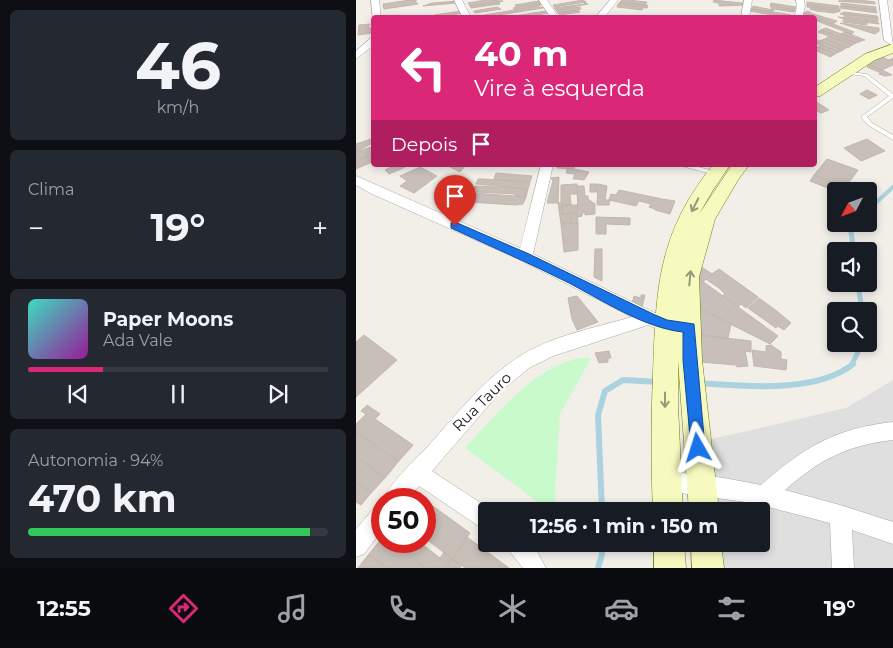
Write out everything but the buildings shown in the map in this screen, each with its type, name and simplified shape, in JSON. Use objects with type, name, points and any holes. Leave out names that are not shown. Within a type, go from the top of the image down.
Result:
[{"type":"main road","points":[[817,92],[892,42]]},
{"type":"main road","points":[[817,79],[858,53],[892,42]]},
{"type":"main road","points":[[703,497],[690,360],[689,277],[706,219],[731,177],[740,167]]},
{"type":"main road","points":[[667,502],[665,364],[657,322],[686,221],[698,198],[719,169]]},
{"type":"main road","points":[[669,552],[670,568]]},
{"type":"main road","points":[[707,552],[708,568]]},
{"type":"street","points":[[375,0],[377,15]]},
{"type":"street","points":[[458,0],[466,15]]},
{"type":"street","points":[[543,0],[553,15]]},
{"type":"street","points":[[602,15],[614,0]]},
{"type":"street","points":[[746,15],[748,0]]},
{"type":"street","points":[[799,15],[801,7],[800,0]]},
{"type":"street","points":[[883,0],[892,42]]},
{"type":"street","points":[[356,56],[371,43]]},
{"type":"street","points":[[525,256],[547,167]]},
{"type":"street","points":[[356,180],[374,190],[525,256],[657,322],[689,327]]},
{"type":"street","name":"Rua Tauro","points":[[403,488],[495,385],[523,363],[548,350],[657,322]]},
{"type":"street","points":[[763,496],[806,461],[831,446],[870,434],[893,430]]},
{"type":"street","points":[[416,472],[478,514]]},
{"type":"street","points":[[666,481],[703,497],[763,496],[840,515],[893,533]]},
{"type":"street","points":[[840,515],[843,568]]},
{"type":"street","points":[[356,546],[371,528]]},
{"type":"street","points":[[524,552],[535,568]]},
{"type":"lane","points":[[845,72],[865,75],[892,96],[864,117],[870,124],[893,138]]},
{"type":"lane","points":[[702,167],[719,169]]},
{"type":"shaded area","points":[[893,380],[893,568],[719,568],[718,552],[770,552],[770,502],[716,502],[712,439],[846,408]]},
{"type":"green space","points":[[579,358],[591,358],[560,414],[555,502],[538,502],[465,448],[527,385],[557,366]]},
{"type":"waterway","points":[[877,202],[893,187]]},
{"type":"waterway","points":[[851,232],[853,242]]},
{"type":"waterway","points":[[859,292],[861,302]]},
{"type":"waterway","points":[[852,365],[858,352]]},
{"type":"waterway","points":[[698,383],[736,386],[800,384],[838,374],[852,365]]},
{"type":"waterway","points":[[602,502],[598,415],[605,391],[623,380],[659,382]]},
{"type":"waterway","points":[[598,568],[602,552]]},
{"type":"route","points":[[455,226],[525,256],[648,318],[666,325],[689,327],[698,448]]}]
